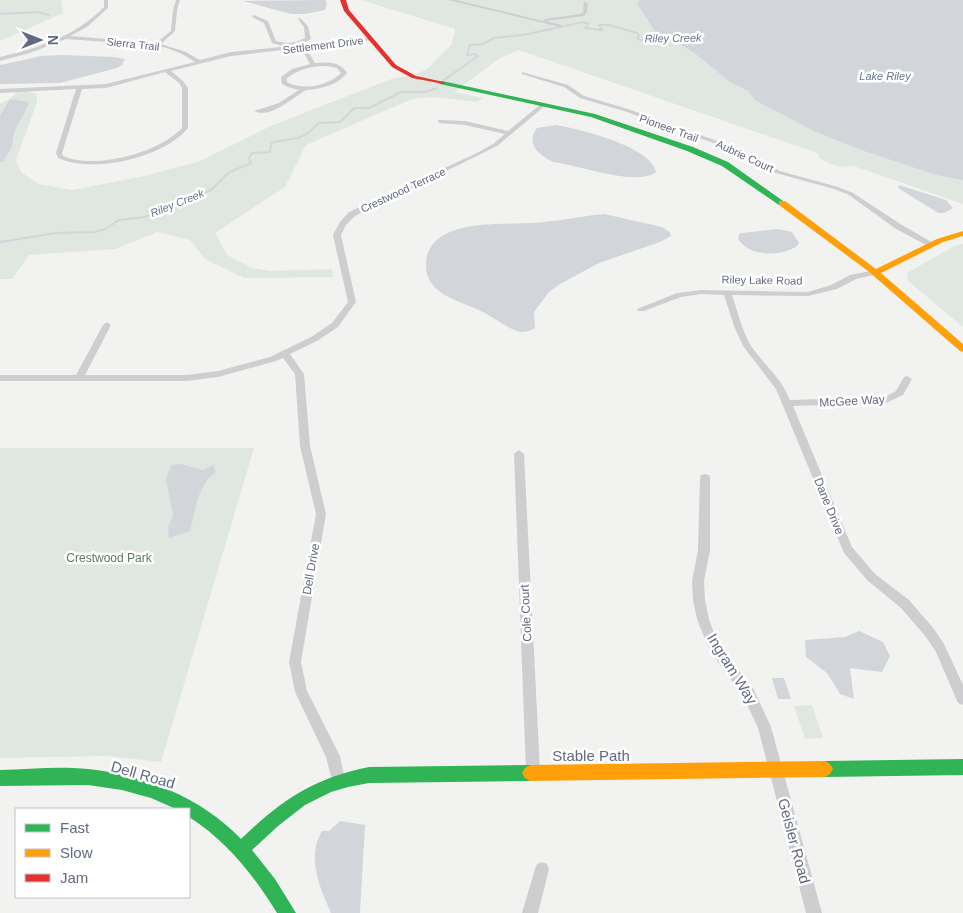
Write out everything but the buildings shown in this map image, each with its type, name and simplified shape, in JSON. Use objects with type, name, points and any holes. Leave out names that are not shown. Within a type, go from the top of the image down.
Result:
[{"type":"main road","name":"Pioneer Trail","points":[[343,0],[346,10],[369,40],[394,66],[414,77],[614,121],[699,152],[725,164],[755,183],[875,272],[963,349]]},
{"type":"main road","name":"Riley Lake Road","points":[[875,272],[914,256],[931,244],[949,236],[963,233]]},
{"type":"main road","name":"Stable Path","points":[[243,848],[269,822],[299,797],[338,780],[369,774],[963,767]]},
{"type":"main road","name":"Dell Road","points":[[0,778],[99,778],[134,785],[164,795],[191,808],[213,823],[243,848],[266,878],[286,913]]},
{"type":"street","points":[[0,59],[21,54],[64,37],[93,21],[106,8],[106,0]]},
{"type":"street","points":[[156,45],[173,31],[178,0]]},
{"type":"street","points":[[450,0],[560,26]]},
{"type":"street","points":[[537,20],[578,16],[585,12],[586,3]]},
{"type":"street","points":[[254,16],[266,22],[274,42],[303,47]]},
{"type":"street","points":[[300,19],[302,24],[306,26],[308,37],[303,47]]},
{"type":"street","name":"Sierra Trail","points":[[64,37],[80,40],[114,40],[156,45],[178,51],[199,62]]},
{"type":"street","name":"Settlement Drive","points":[[0,91],[79,88],[121,83],[199,62],[240,55],[369,40]]},
{"type":"street","points":[[303,47],[313,65]]},
{"type":"street","points":[[313,65],[334,65],[341,68],[344,74],[332,82],[303,89],[284,83],[284,78],[294,70],[313,65]]},
{"type":"street","points":[[79,88],[59,153],[60,157],[74,163],[116,159],[164,146],[173,142],[183,132],[185,128],[185,88],[181,82],[167,71]]},
{"type":"street","name":"Aubrie Court","points":[[524,73],[566,86],[582,96],[600,103],[626,110],[732,148],[778,172],[851,194],[899,227],[931,244]]},
{"type":"street","points":[[257,111],[270,110],[294,97],[303,89]]},
{"type":"street","name":"Crestwood Terrace","points":[[0,378],[187,378],[246,368],[285,354],[335,325],[352,302],[337,235],[343,224],[352,214],[495,145],[543,105]]},
{"type":"street","points":[[440,121],[465,123],[509,133]]},
{"type":"street","name":"Riley Lake Road","points":[[641,309],[691,293],[808,294],[834,287],[853,277],[875,272]]},
{"type":"street","name":"Dane Drive","points":[[727,292],[742,338],[776,380],[787,403],[848,550],[871,576],[905,604],[919,619],[940,648],[963,699]]},
{"type":"street","points":[[80,378],[107,325]]},
{"type":"street","name":"Dell Drive","points":[[285,354],[299,374],[305,446],[321,514],[295,662],[301,692],[333,756],[338,780]]},
{"type":"street","name":"McGee Way","points":[[787,403],[886,400],[900,393],[906,379]]},
{"type":"street","name":"Cole Court","points":[[518,454],[533,771]]},
{"type":"street","name":"Ingram Way","points":[[705,478],[704,550],[698,581],[703,620],[710,638],[722,658],[748,692],[758,710],[775,770]]},
{"type":"street","name":"Geisler Road","points":[[775,770],[814,913]]},
{"type":"street","points":[[530,913],[542,869]]},
{"type":"green space","points":[[0,0],[61,0],[63,13],[0,41]]},
{"type":"green space","points":[[361,0],[639,0],[638,5],[650,25],[664,38],[693,52],[730,82],[748,91],[756,101],[781,114],[963,176],[963,204],[854,166],[844,167],[831,164],[818,157],[820,154],[519,50],[500,58],[454,92],[483,98],[476,102],[436,97],[412,99],[306,145],[285,187],[215,233],[227,255],[252,268],[270,271],[332,269],[333,277],[244,278],[205,259],[190,240],[157,232],[115,249],[29,255],[12,279],[0,279],[0,104],[10,99],[17,92],[25,91],[37,94],[37,102],[16,160],[21,172],[38,184],[73,190],[144,176],[198,162],[273,125],[394,78],[410,76],[426,70],[452,44],[455,29]]},
{"type":"green space","points":[[963,244],[963,327],[908,281],[907,273],[956,245]]},
{"type":"green space","name":"Crestwood Park","points":[[0,448],[254,448],[161,762],[107,756],[0,758]]},
{"type":"green space","points":[[812,705],[824,738],[805,739],[794,706]]},
{"type":"water","points":[[325,0],[327,3],[325,10],[305,14],[291,14],[243,1]]},
{"type":"water","name":"Lake Riley","points":[[639,0],[963,0],[963,180],[936,175],[861,150],[814,131],[756,101],[748,91],[730,82],[693,52],[655,32],[638,5]]},
{"type":"water","points":[[62,55],[125,59],[122,65],[117,68],[60,83],[0,84],[0,65],[41,56]]},
{"type":"water","points":[[10,99],[28,102],[29,104],[14,132],[12,146],[3,162],[0,162],[0,116]]},
{"type":"water","points":[[556,125],[581,130],[628,147],[641,154],[651,163],[656,172],[647,176],[622,176],[553,162],[535,148],[532,139],[537,128]]},
{"type":"water","points":[[899,185],[946,200],[953,208],[944,213],[938,213],[898,188]]},
{"type":"water","points":[[604,214],[662,227],[670,232],[671,236],[660,242],[599,263],[560,284],[549,292],[534,312],[535,328],[530,331],[521,332],[512,329],[483,312],[446,296],[438,290],[427,275],[426,259],[431,246],[443,236],[455,230],[485,225],[543,222]]},
{"type":"water","points":[[778,229],[792,232],[799,243],[797,246],[782,252],[757,252],[743,245],[738,239],[739,234],[742,233]]},
{"type":"water","points":[[180,464],[203,470],[213,465],[216,472],[210,477],[201,491],[190,531],[169,538],[168,528],[173,515],[166,480],[171,465]]},
{"type":"water","points":[[859,631],[883,642],[890,656],[882,672],[850,668],[854,699],[840,694],[827,673],[806,657],[805,640],[845,637]]},
{"type":"water","points":[[772,678],[784,678],[791,699],[778,699]]},
{"type":"water","points":[[340,821],[365,825],[360,913],[331,913],[316,872],[315,851],[317,841],[322,831],[329,831]]},
{"type":"waterway","points":[[0,14],[38,12],[49,15]]},
{"type":"waterway","name":"Riley Creek","points":[[444,80],[478,56],[474,54],[467,55],[470,45],[483,44],[494,38],[523,35],[583,22],[589,24],[585,28],[602,30],[599,25],[609,25],[637,33],[639,35],[637,38],[640,40],[673,40]]},
{"type":"waterway","name":"Riley Creek","points":[[6,241],[0,242],[57,233],[95,232],[105,229],[119,220],[144,217],[211,190],[228,173],[251,163],[249,158],[252,153],[270,152],[271,144],[274,142],[298,138],[308,133],[319,123],[340,122],[354,108],[369,108],[401,92],[425,92],[437,88]]},
{"type":"traffic: fast","points":[[442,83],[593,115],[690,149],[725,164],[782,203]]},
{"type":"traffic: fast","points":[[825,769],[963,767]]},
{"type":"traffic: fast","points":[[243,848],[272,821],[299,800],[330,785],[348,779],[369,775],[530,773]]},
{"type":"traffic: fast","points":[[0,778],[88,777],[122,782],[152,791],[188,808]]},
{"type":"traffic: fast","points":[[190,809],[229,837],[250,860],[287,913]]},
{"type":"traffic: slow","points":[[782,203],[871,269],[963,349]]},
{"type":"traffic: slow","points":[[875,272],[951,236],[963,233]]},
{"type":"traffic: slow","points":[[530,773],[825,769]]},
{"type":"traffic: jam","points":[[343,0],[346,10],[394,66],[414,77],[442,83]]}]
